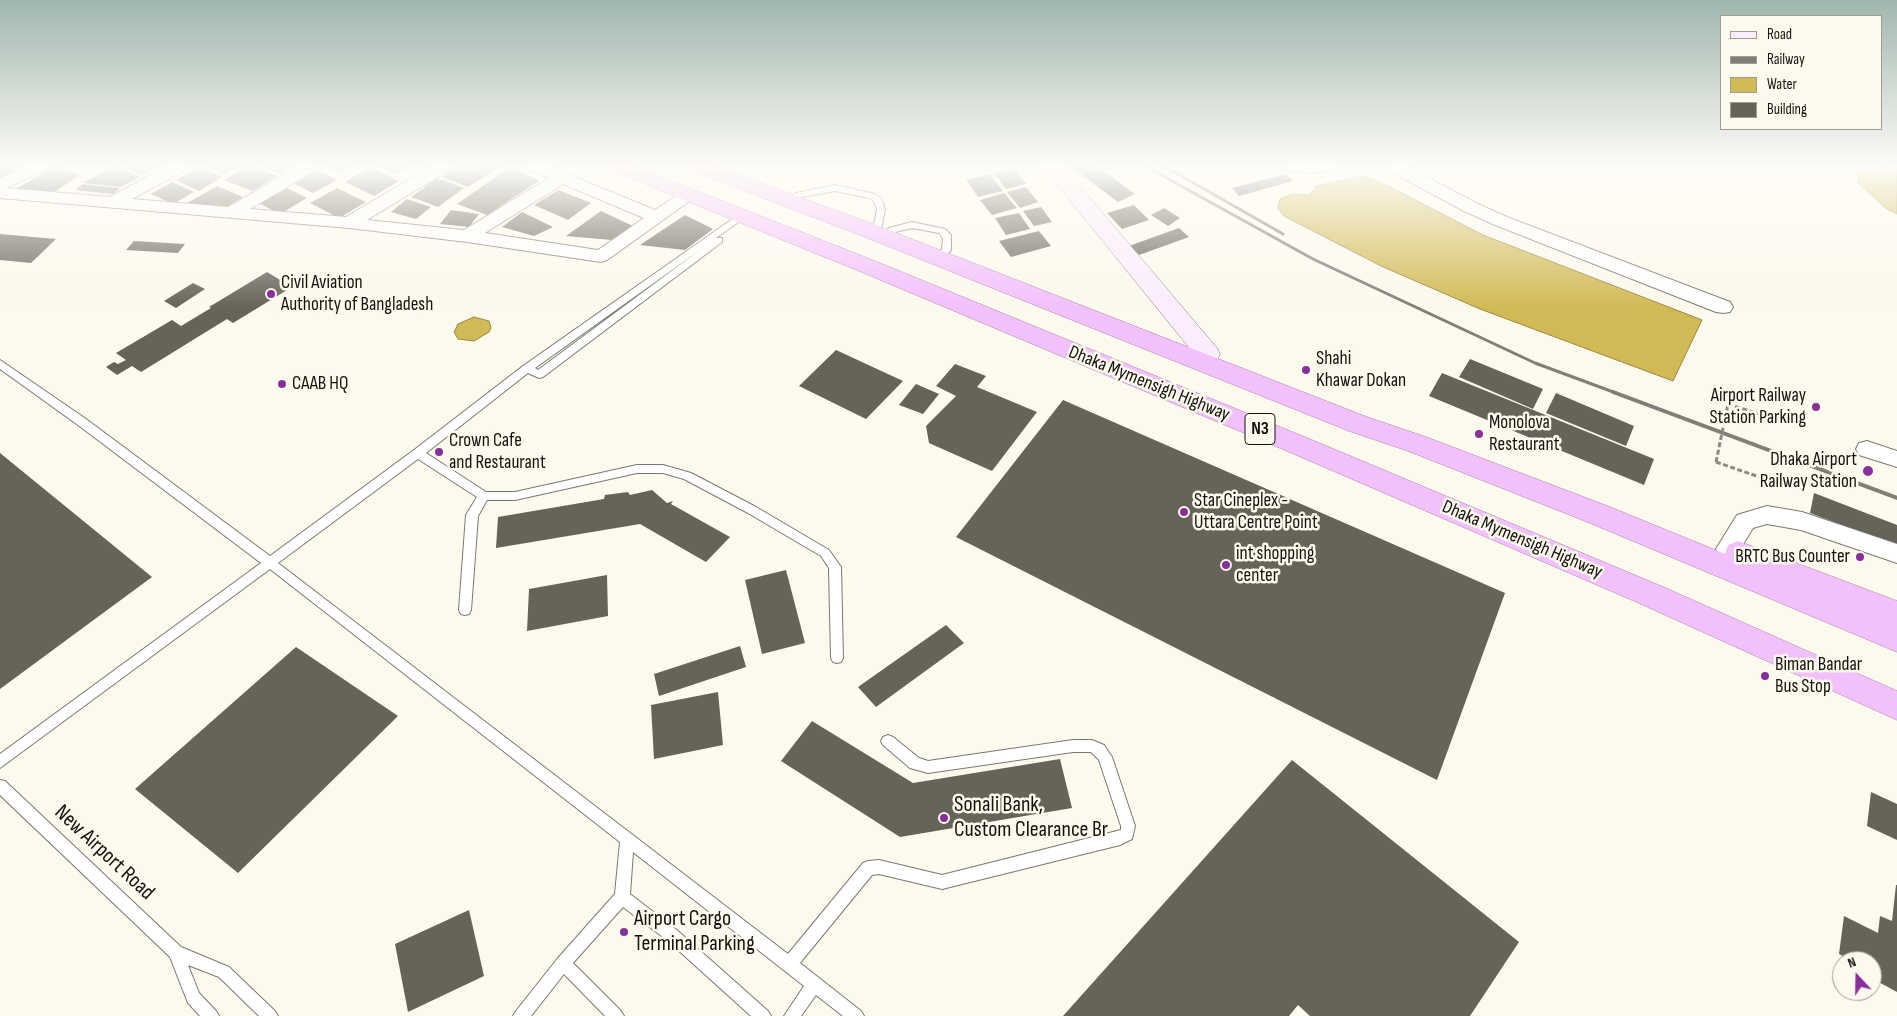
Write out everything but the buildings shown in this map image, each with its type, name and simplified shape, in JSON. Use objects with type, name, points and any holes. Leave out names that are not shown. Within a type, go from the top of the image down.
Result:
[{"type":"highway","name":"Dhaka Mymensigh Highway","points":[[735,213],[1321,455],[1651,595],[1897,706]]},
{"type":"highway","name":"Dhaka Mymensigh Highway","points":[[823,213],[1358,424],[1417,444],[1600,515],[1897,639]]},
{"type":"highway","points":[[1149,341],[1208,354],[1390,418],[1897,614]]},
{"type":"street","points":[[221,213],[466,236],[601,256],[661,213]]},
{"type":"street","points":[[350,224],[367,213]]},
{"type":"street","points":[[466,236],[503,213]]},
{"type":"street","points":[[647,213],[656,217]]},
{"type":"street","points":[[1091,213],[1184,328],[1208,354]]},
{"type":"street","points":[[1485,213],[1723,307]]},
{"type":"street","points":[[1867,449],[1897,459]]},
{"type":"street","points":[[1728,549],[1746,521],[1767,516],[1802,521],[1897,554]]},
{"type":"lane","points":[[879,234],[878,225],[880,213]]},
{"type":"lane","points":[[0,762],[418,453],[527,369],[539,374],[744,217]]},
{"type":"lane","points":[[0,364],[82,422],[269,562],[856,1016]]},
{"type":"lane","points":[[418,453],[484,496],[515,496],[637,469],[663,469],[687,476],[752,510],[825,553],[834,567],[837,658]]},
{"type":"lane","points":[[466,610],[472,515],[484,496]]},
{"type":"lane","points":[[790,964],[868,868],[879,867],[942,882],[1120,838],[1127,834],[1128,830],[1105,757],[1099,749],[1092,746],[1073,746],[928,767],[914,764],[888,741]]},
{"type":"lane","name":"New Airport Road","points":[[0,786],[176,952],[224,972],[270,1016]]},
{"type":"lane","points":[[521,1016],[562,963],[622,897],[627,838]]},
{"type":"lane","points":[[622,897],[674,936],[763,1016]]},
{"type":"lane","name":"New Airport Road","points":[[176,952],[193,998],[211,1016]]},
{"type":"lane","points":[[562,963],[616,1016]]},
{"type":"lane","points":[[792,1016],[815,984]]},
{"type":"path","points":[[1768,480],[1716,462],[1728,404],[1777,420]]},
{"type":"water","points":[[1282,213],[1441,213],[1483,235],[1702,320],[1673,381],[1480,309],[1381,266]]},
{"type":"water","points":[[474,317],[489,321],[491,328],[489,332],[474,341],[458,339],[454,332],[458,324]]},
{"type":"railway","points":[[1231,213],[1313,259],[1535,363],[1616,393]]},
{"type":"railway","points":[[1247,213],[1283,234]]},
{"type":"railway","points":[[1613,392],[1897,498]]},
{"type":"place","name":"Civil Aviation Authority of Bangladesh","points":[[271,294]]},
{"type":"place","name":"Shahi Khawar Dokan","points":[[1306,370]]},
{"type":"place","name":"CAAB HQ","points":[[282,384]]},
{"type":"place","name":"Airport Railway Station Parking","points":[[1816,407]]},
{"type":"place","name":"Monolova Restaurant","points":[[1479,434]]},
{"type":"place","name":"Crown Cafe and Restaurant","points":[[439,452]]},
{"type":"place","name":"Dhaka Airport Railway Station","points":[[1868,471]]},
{"type":"place","name":"Star Cineplex - Uttara Centre Point","points":[[1184,512]]},
{"type":"place","name":"BRTC Bus Counter","points":[[1860,557]]},
{"type":"place","name":"int shopping center","points":[[1226,565]]},
{"type":"place","name":"Biman Bandar Bus Stop","points":[[1765,676]]},
{"type":"place","name":"Sonali Bank, Custom Clearance Br","points":[[944,818]]},
{"type":"place","name":"Airport Cargo Terminal Parking","points":[[624,932]]}]
